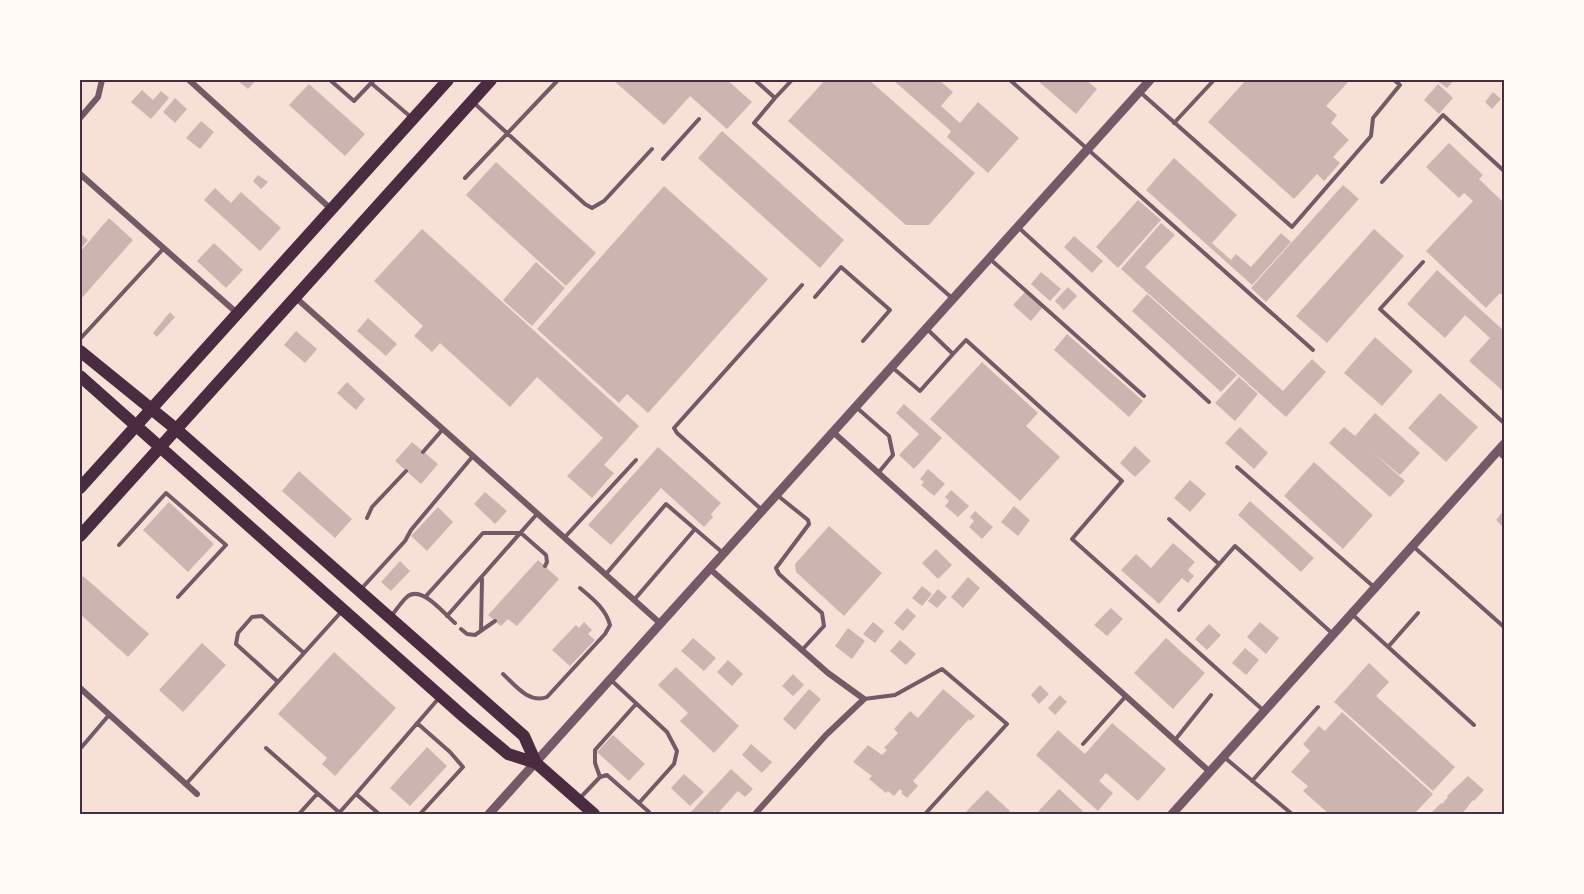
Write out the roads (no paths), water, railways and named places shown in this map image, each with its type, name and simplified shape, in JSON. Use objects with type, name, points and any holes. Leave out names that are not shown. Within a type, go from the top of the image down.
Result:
[{"type":"main road","points":[[80,488],[446,80]]},
{"type":"main road","points":[[80,536],[491,80]]},
{"type":"main road","points":[[80,351],[176,429],[524,736],[536,763]]},
{"type":"main road","points":[[80,376],[441,697],[508,754],[536,763],[594,814]]},
{"type":"street","points":[[80,118],[98,97],[102,80]]},
{"type":"street","points":[[189,80],[331,209]]},
{"type":"street","points":[[489,814],[1150,80]]},
{"type":"street","points":[[80,174],[237,314]]},
{"type":"street","points":[[295,297],[661,624]]},
{"type":"street","points":[[832,432],[1210,772]]},
{"type":"street","points":[[1172,814],[1375,588],[1501,455],[1504,444]]},
{"type":"street","points":[[710,569],[802,650],[864,699],[826,735],[755,814]]},
{"type":"street","points":[[80,688],[197,794]]},
{"type":"lane","points":[[330,80],[354,101],[373,81],[412,119]]},
{"type":"lane","points":[[465,178],[558,80]]},
{"type":"lane","points":[[755,80],[775,98]]},
{"type":"lane","points":[[792,80],[754,123],[952,299]]},
{"type":"lane","points":[[1010,80],[1313,350]]},
{"type":"lane","points":[[1174,123],[1214,80]]},
{"type":"lane","points":[[1139,91],[1292,227],[1371,136],[1373,118],[1400,85],[1394,80]]},
{"type":"lane","points":[[472,101],[592,208],[604,201],[652,149]]},
{"type":"lane","points":[[1382,182],[1443,115],[1504,171]]},
{"type":"lane","points":[[663,159],[699,119]]},
{"type":"lane","points":[[1018,227],[1209,402]]},
{"type":"lane","points":[[80,339],[164,248]]},
{"type":"lane","points":[[989,258],[1144,396]]},
{"type":"lane","points":[[1423,262],[1380,309],[1504,423]]},
{"type":"lane","points":[[815,297],[842,267],[890,310],[863,341]]},
{"type":"lane","points":[[763,510],[674,428],[802,285]]},
{"type":"lane","points":[[926,329],[953,354]]},
{"type":"lane","points":[[891,367],[920,391],[966,340],[1122,481],[1072,539],[1264,711]]},
{"type":"lane","points":[[855,407],[889,436],[893,455],[878,473]]},
{"type":"lane","points":[[423,452],[443,429]]},
{"type":"lane","points":[[360,591],[405,541],[411,530],[473,456]]},
{"type":"lane","points":[[565,538],[636,460]]},
{"type":"lane","points":[[1237,466],[1375,588]]},
{"type":"lane","points":[[367,518],[372,507],[406,471]]},
{"type":"lane","points":[[119,545],[166,493],[226,545],[178,597]]},
{"type":"lane","points":[[777,495],[808,520],[809,524],[776,568],[779,574],[822,613],[825,621],[824,626],[802,650]]},
{"type":"lane","points":[[606,575],[666,504],[724,553]]},
{"type":"lane","points":[[447,616],[538,514]]},
{"type":"lane","points":[[1169,519],[1219,564]]},
{"type":"lane","points":[[634,600],[696,529]]},
{"type":"lane","points":[[426,596],[483,533],[521,533],[546,555],[547,562],[544,566]]},
{"type":"lane","points":[[1179,610],[1235,546],[1334,635]]},
{"type":"lane","points":[[1414,546],[1504,627]]},
{"type":"lane","points":[[481,631],[482,578]]},
{"type":"lane","points":[[503,674],[529,697],[539,700],[547,697],[605,634],[610,625],[608,616],[580,588]]},
{"type":"lane","points":[[390,618],[409,595],[417,594],[426,596],[455,623]]},
{"type":"lane","points":[[186,784],[342,610]]},
{"type":"lane","points":[[1352,614],[1474,725]]},
{"type":"lane","points":[[1388,647],[1418,614]]},
{"type":"lane","points":[[278,682],[236,644],[238,633],[252,617],[262,616],[304,653]]},
{"type":"lane","points":[[461,629],[467,634],[476,635],[495,621]]},
{"type":"lane","points":[[864,699],[895,695],[942,669],[1007,724],[925,814]]},
{"type":"lane","points":[[610,680],[667,732],[677,751],[674,764],[639,803]]},
{"type":"lane","points":[[1175,740],[1211,695]]},
{"type":"lane","points":[[1083,744],[1126,696]]},
{"type":"lane","points":[[266,748],[340,814],[441,697]]},
{"type":"lane","points":[[600,777],[595,764],[595,750],[636,704]]},
{"type":"lane","points":[[1252,781],[1318,707]]},
{"type":"lane","points":[[80,749],[109,715]]},
{"type":"lane","points":[[417,723],[450,752],[463,767],[424,814]]},
{"type":"lane","points":[[1224,756],[1292,814]]},
{"type":"lane","points":[[578,800],[600,777],[608,775],[649,814]]},
{"type":"lane","points":[[299,814],[318,794]]},
{"type":"lane","points":[[356,794],[379,814]]}]
